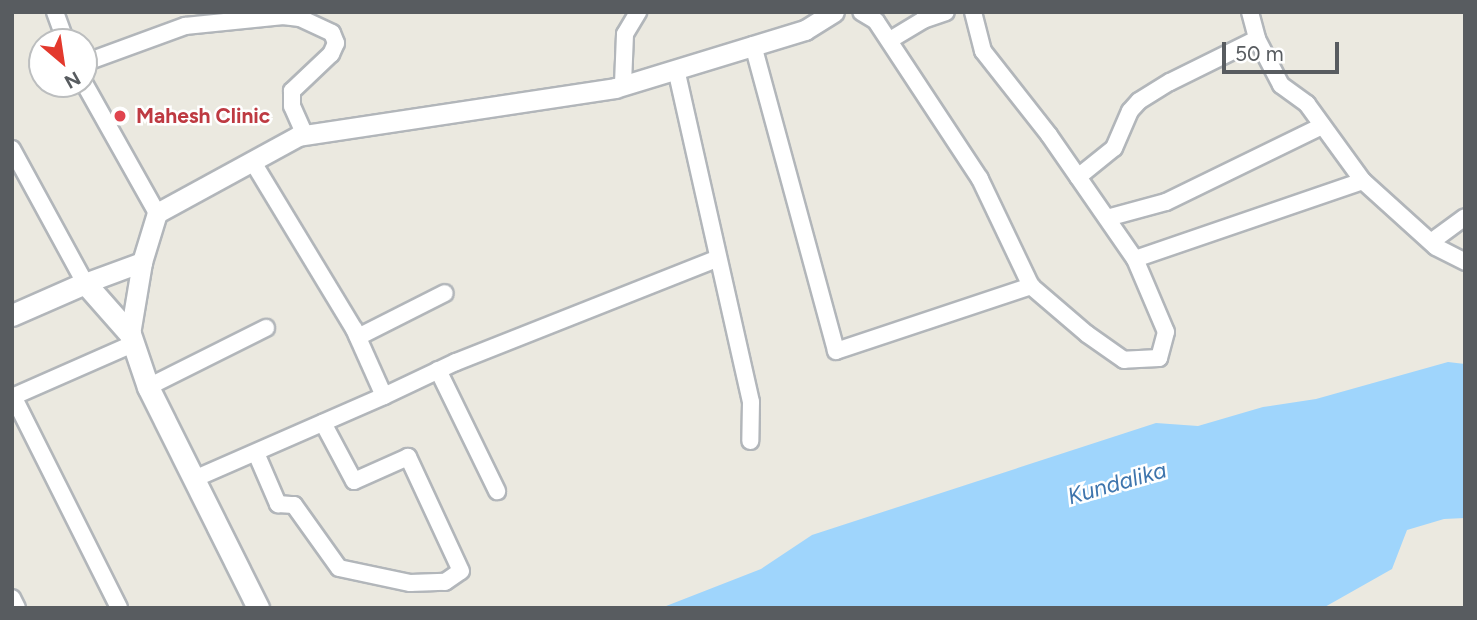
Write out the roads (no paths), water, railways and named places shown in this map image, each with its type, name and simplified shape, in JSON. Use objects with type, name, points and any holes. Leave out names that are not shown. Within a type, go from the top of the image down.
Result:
[{"type":"main road","points":[[12,314],[85,283],[132,339],[148,387],[258,608]]},
{"type":"street","points":[[623,84],[625,34],[638,12]]},
{"type":"street","points":[[119,608],[13,397],[132,339],[142,262],[157,214],[304,135],[615,88],[806,30],[834,12]]},
{"type":"street","points":[[861,12],[876,21],[890,40],[980,179],[1031,286],[1087,334],[1124,359],[1159,358],[1166,332],[1135,259],[983,51],[973,12]]},
{"type":"street","points":[[890,40],[923,20],[946,12]]},
{"type":"street","points":[[1250,12],[1257,38],[1281,85],[1307,104],[1363,181],[1431,242],[1465,262]]},
{"type":"street","points":[[98,58],[185,26],[283,16],[300,18],[332,33],[336,43],[331,54],[292,91],[292,106],[304,135]]},
{"type":"street","points":[[1077,177],[1114,148],[1134,106],[1170,82],[1257,38]]},
{"type":"street","points":[[753,45],[836,351],[1031,286]]},
{"type":"street","points":[[676,69],[716,259],[751,402],[750,440]]},
{"type":"street","points":[[92,98],[157,214]]},
{"type":"street","points":[[1107,218],[1166,202],[1322,126]]},
{"type":"street","points":[[12,149],[85,283],[142,262]]},
{"type":"street","points":[[253,162],[358,337],[384,396]]},
{"type":"street","points":[[1135,259],[1363,181]]},
{"type":"street","points":[[1431,242],[1465,217]]},
{"type":"street","points":[[194,479],[438,370],[716,259]]},
{"type":"street","points":[[358,337],[445,293]]},
{"type":"street","points":[[148,387],[266,328]]},
{"type":"street","points":[[438,370],[497,491]]},
{"type":"street","points":[[256,453],[278,504],[294,505],[340,568],[410,583],[446,582],[461,571],[408,457],[354,481],[323,423]]},
{"type":"street","points":[[12,598],[17,608]]},
{"type":"water","name":"Kundalika","points":[[1448,362],[1465,364],[1465,518],[1444,519],[1407,530],[1392,569],[1323,608],[661,608],[761,569],[812,535],[1156,423],[1198,426],[1263,407],[1316,399]]},
{"type":"place","name":"Mahesh Clinic","points":[[120,116]]}]
